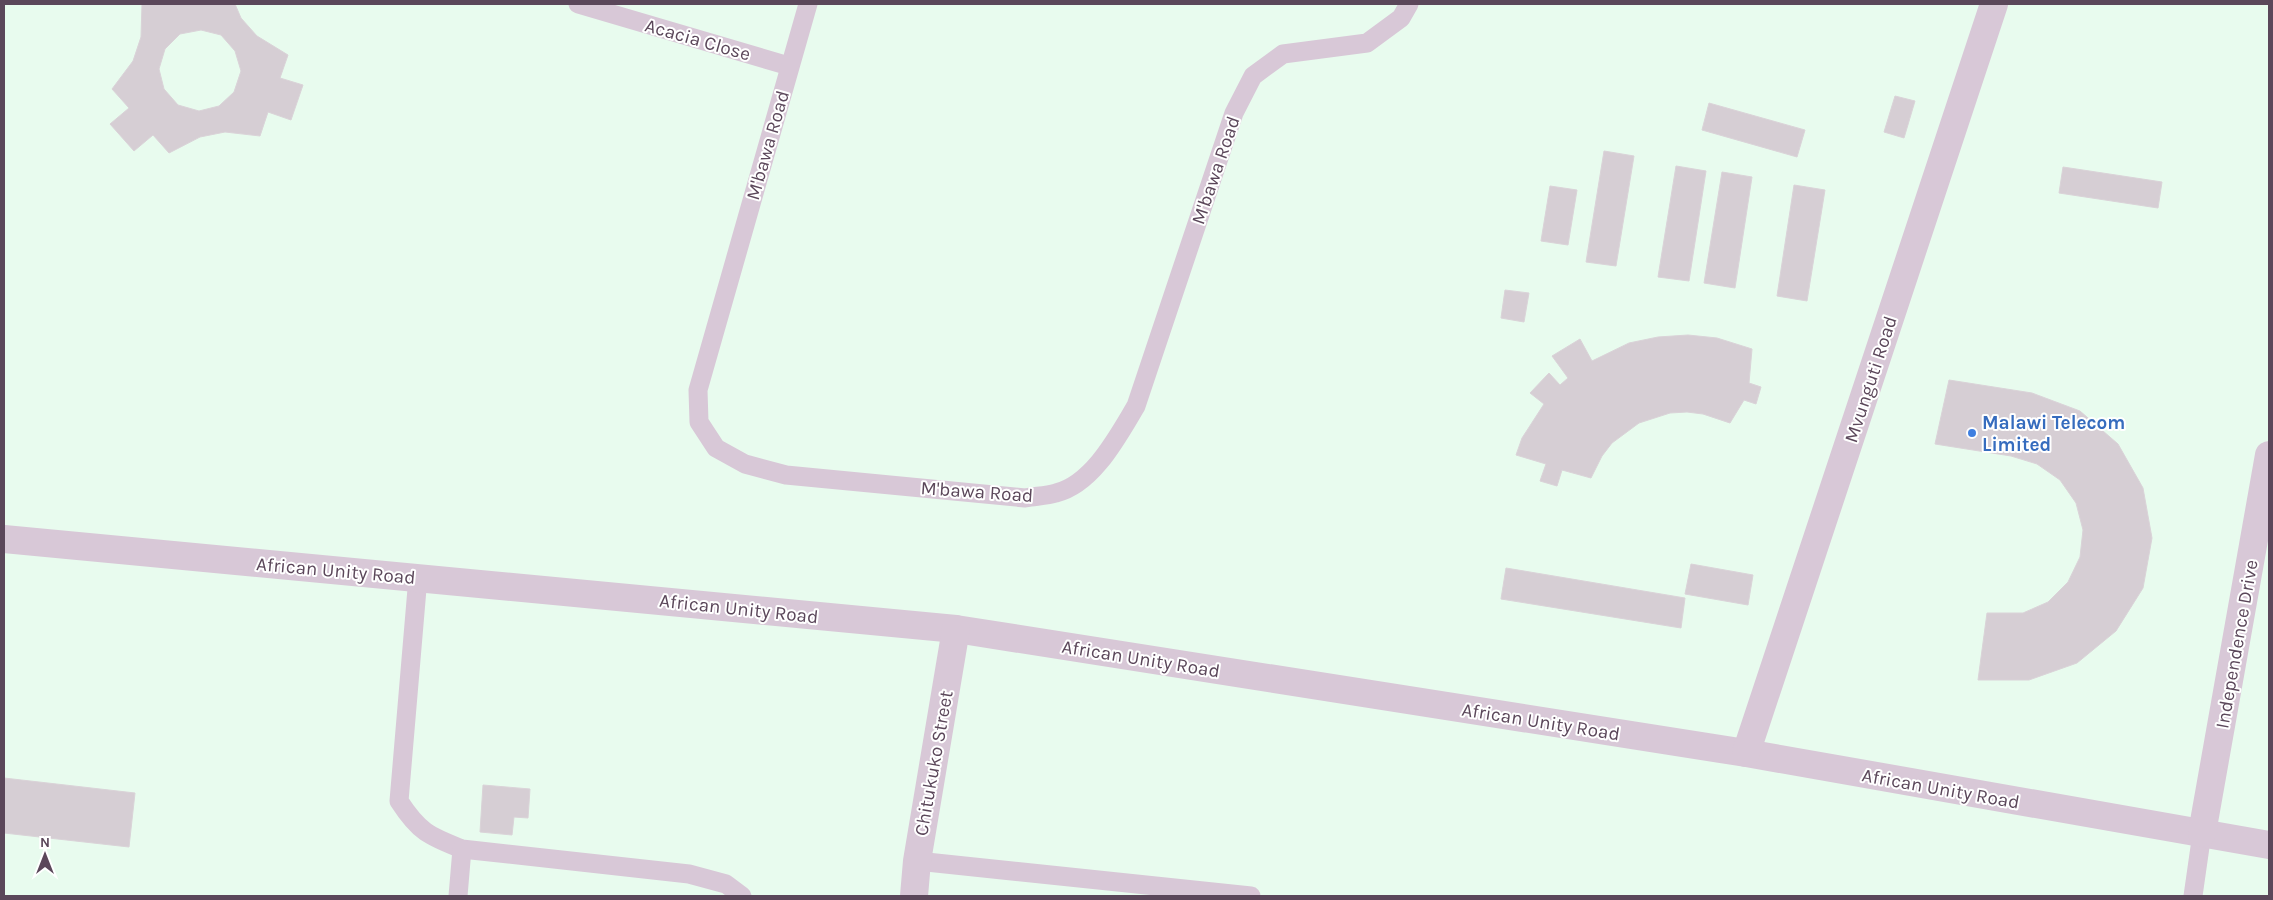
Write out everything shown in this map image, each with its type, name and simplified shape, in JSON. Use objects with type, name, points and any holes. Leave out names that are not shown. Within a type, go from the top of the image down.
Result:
[{"type":"street","name":"Mvunguti Road","points":[[1746,753],[1994,4]]},
{"type":"street","name":"Independence Drive","points":[[2202,833],[2269,455]]},
{"type":"street","name":"African Unity Road","points":[[4,539],[956,629],[1746,753],[2269,845]]},
{"type":"street","name":"Chitukuko Street","points":[[914,896],[917,861],[956,629]]},
{"type":"lane","name":"Acacia Close","points":[[578,4],[790,66]]},
{"type":"lane","name":"M'bawa Road","points":[[808,4],[698,390],[700,422],[716,448],[745,464],[786,475],[1025,498],[1058,493],[1088,476],[1112,446],[1136,406],[1234,113],[1252,76],[1283,54],[1367,44],[1401,18],[1408,4]]},
{"type":"lane","points":[[418,577],[399,801],[413,823],[434,838],[462,849],[689,874],[726,884],[742,896]]},
{"type":"lane","points":[[2193,896],[2202,833]]},
{"type":"lane","points":[[458,896],[462,849]]},
{"type":"lane","points":[[917,861],[1251,896]]},
{"type":"shaded area","points":[[4,4],[2269,4],[2269,896],[4,896]]},
{"type":"building","points":[[142,4],[235,4],[241,18],[257,36],[288,55],[280,78],[303,85],[291,120],[268,112],[260,136],[225,132],[200,137],[169,153],[153,135],[134,151],[110,124],[129,108],[112,89],[133,61],[141,37]],"holes":[[[201,30],[221,35],[235,51],[241,71],[234,92],[219,106],[199,111],[178,105],[164,89],[159,69],[165,49],[180,34]]]},
{"type":"building","points":[[1895,96],[1915,101],[1904,138],[1884,132]]},
{"type":"building","points":[[1709,103],[1805,130],[1797,157],[1702,130]]},
{"type":"building","points":[[1604,151],[1634,156],[1616,266],[1586,262]]},
{"type":"building","points":[[1676,166],[1706,171],[1689,281],[1658,277]]},
{"type":"building","points":[[2063,167],[2162,182],[2158,208],[2059,193]]},
{"type":"building","points":[[1722,172],[1752,177],[1735,288],[1704,283]]},
{"type":"building","points":[[1794,185],[1825,190],[1807,301],[1777,296]]},
{"type":"building","points":[[1550,186],[1577,190],[1568,245],[1541,241]]},
{"type":"building","points":[[1505,290],[1529,293],[1524,322],[1501,318]]},
{"type":"building","points":[[1688,335],[1717,338],[1752,349],[1749,383],[1761,387],[1756,404],[1744,400],[1730,423],[1703,414],[1687,412],[1670,413],[1639,423],[1612,443],[1602,456],[1591,478],[1562,470],[1557,486],[1540,481],[1546,464],[1516,455],[1522,438],[1544,404],[1530,393],[1549,373],[1560,385],[1568,378],[1552,356],[1580,339],[1592,361],[1629,343],[1658,337]]},
{"type":"building","points":[[1949,380],[2032,393],[2080,411],[2118,444],[2143,488],[2152,538],[2143,588],[2116,631],[2077,663],[2029,680],[1978,680],[1987,613],[2023,613],[2048,602],[2068,582],[2080,557],[2083,530],[2076,503],[2060,480],[2037,464],[2011,456],[1935,444]]},
{"type":"building","points":[[1691,564],[1753,575],[1748,605],[1685,594]]},
{"type":"building","points":[[1506,568],[1685,598],[1681,628],[1501,599]]},
{"type":"building","points":[[4,778],[135,793],[129,847],[4,833]]},
{"type":"building","points":[[483,785],[530,789],[528,818],[514,817],[512,835],[480,832]]},
{"type":"place","name":"Malawi Telecom Limited","points":[[1972,433]]}]
